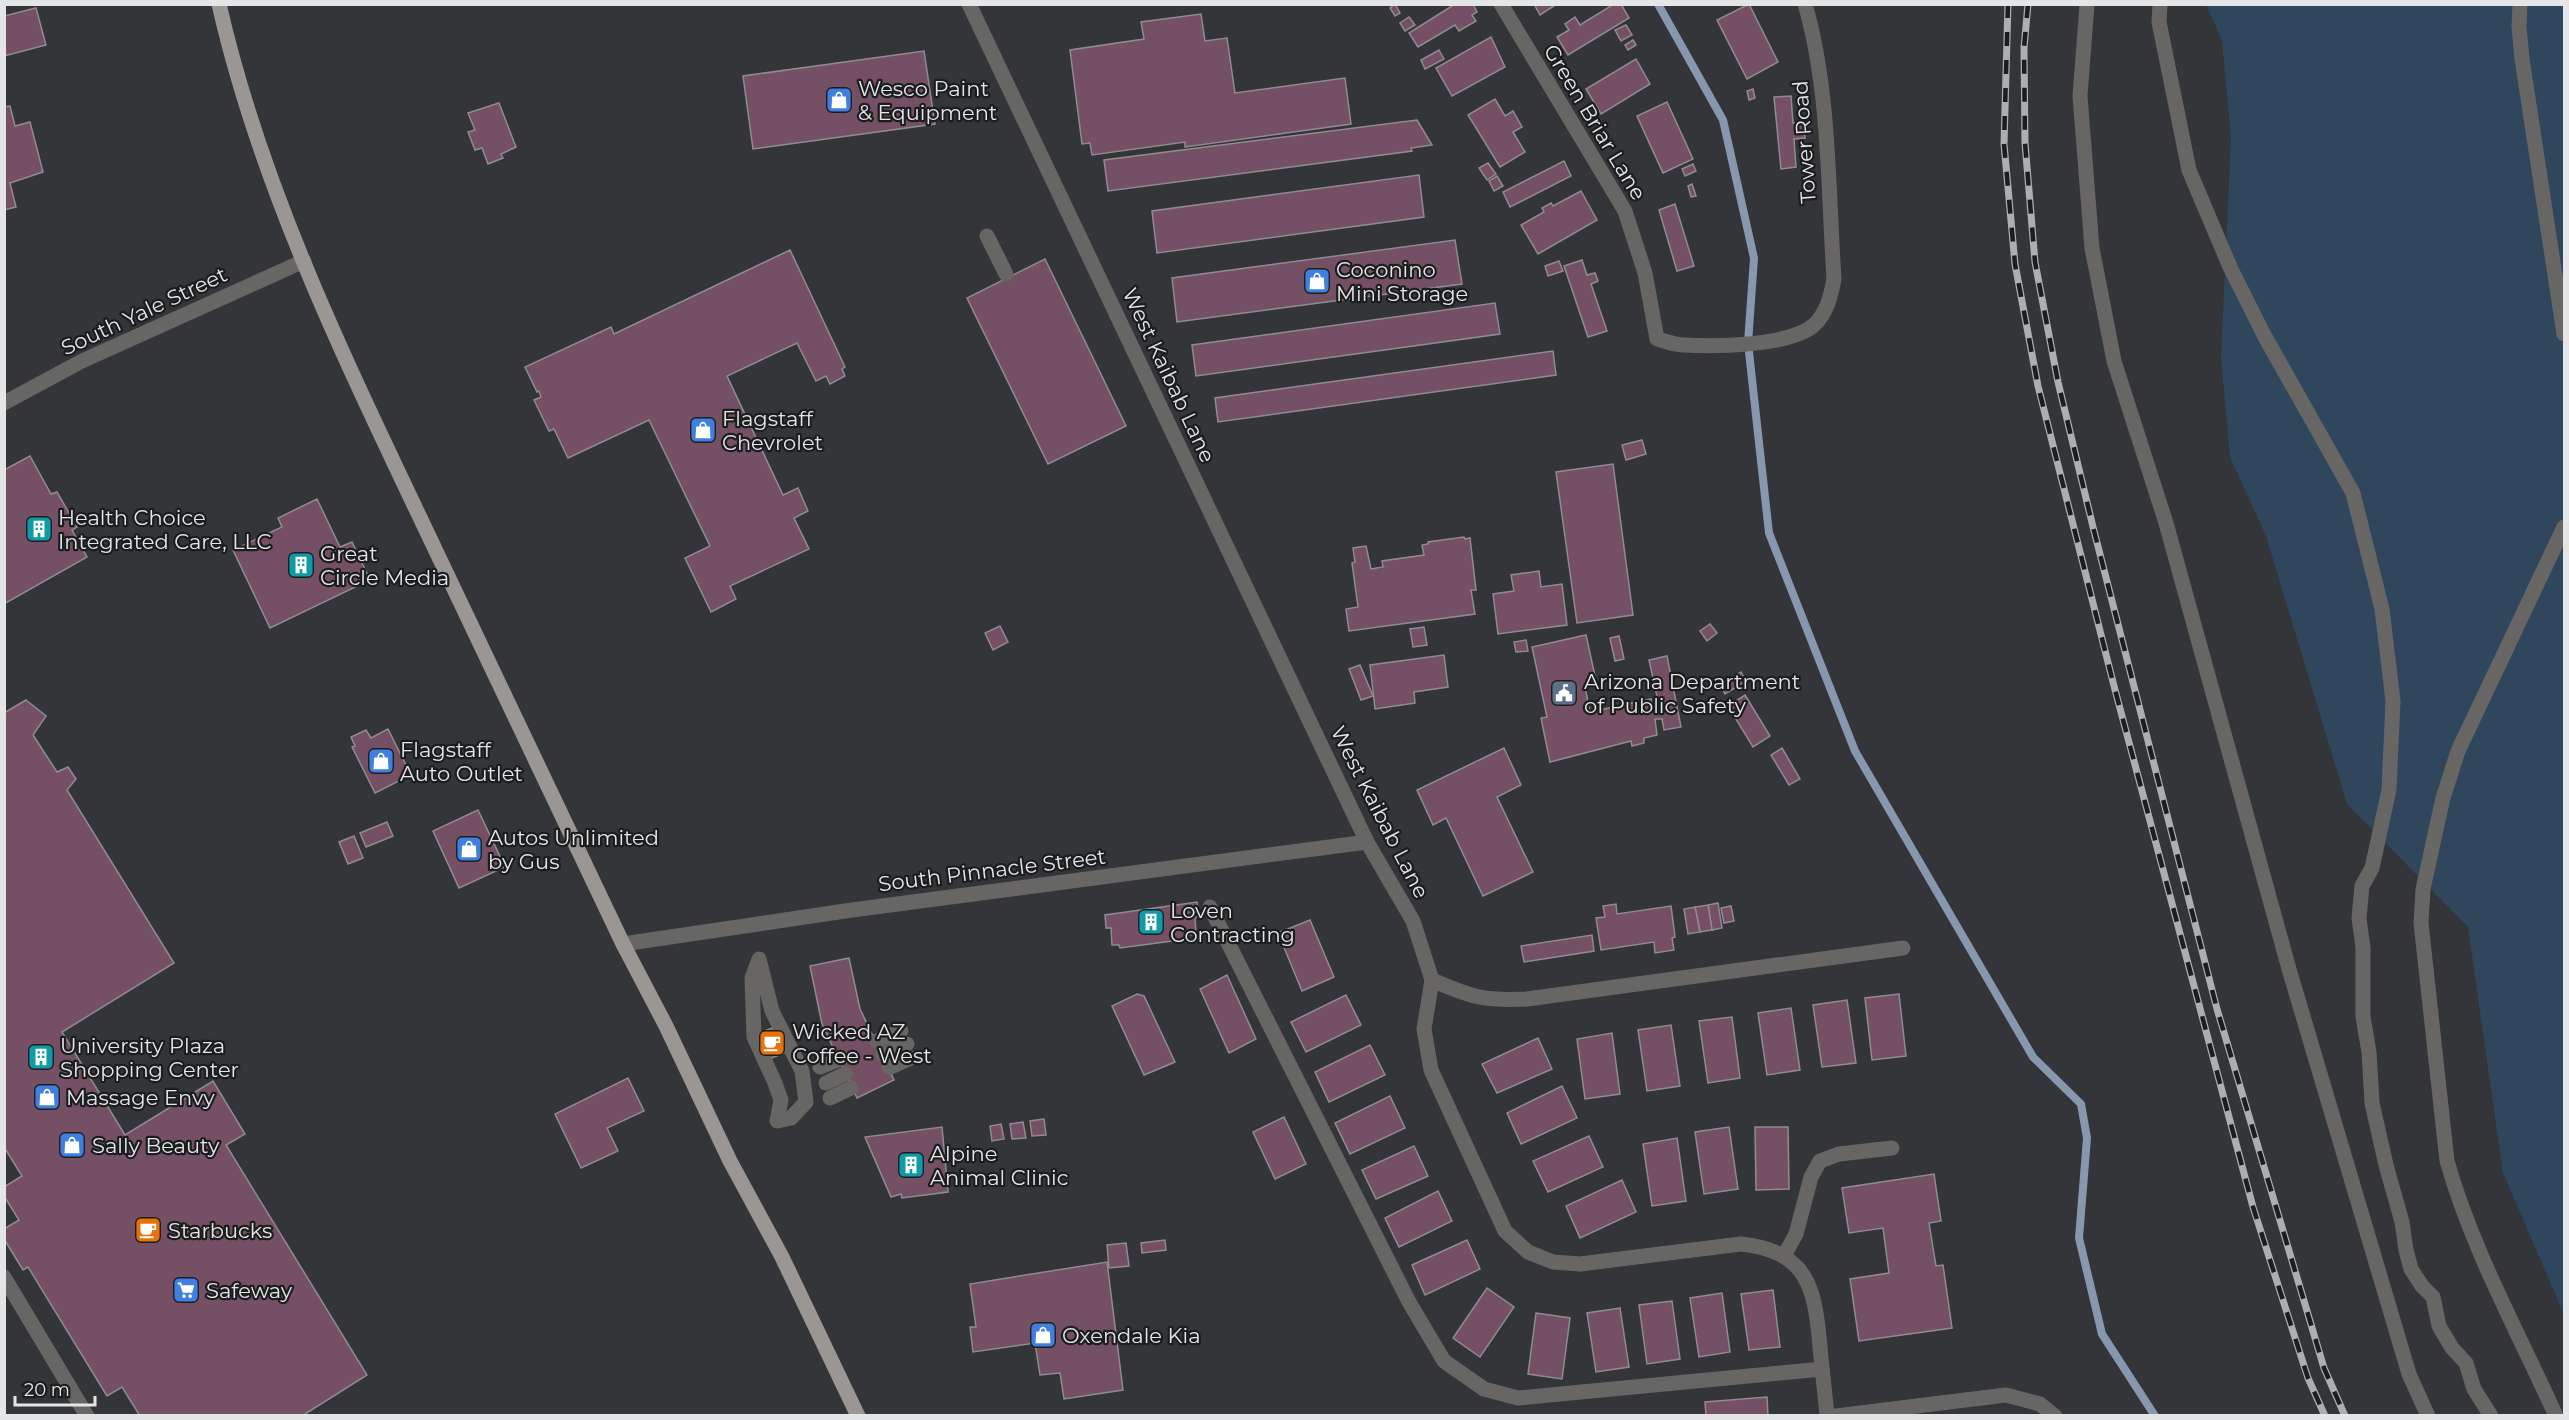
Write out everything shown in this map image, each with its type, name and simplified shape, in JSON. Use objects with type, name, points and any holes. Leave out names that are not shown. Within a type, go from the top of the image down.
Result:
[{"type":"main road","points":[[219,4],[261,148],[304,261],[374,421],[623,944],[649,992],[730,1161],[782,1257],[858,1416]]},
{"type":"street","name":"West Kaibab Lane","points":[[969,4],[1367,842],[1413,921],[1432,980],[1424,1029],[1431,1070],[1505,1231],[1528,1252],[1553,1262],[1580,1264],[1741,1244],[1764,1246],[1784,1256],[1806,1277],[1816,1303],[1827,1416]]},
{"type":"street","name":"Green Briar Lane","points":[[1501,4],[1625,211],[1645,273],[1657,339],[1682,345],[1717,345],[1793,338],[1815,324],[1829,304],[1834,279]]},
{"type":"street","name":"Tower Road","points":[[1805,4],[1820,69],[1834,279]]},
{"type":"street","points":[[2087,4],[2080,96],[2092,248],[2114,361],[2166,523],[2289,969],[2402,1352],[2428,1416]]},
{"type":"street","points":[[2160,4],[2159,22],[2189,170],[2230,267],[2264,335],[2353,493],[2382,609],[2393,701],[2389,790],[2372,868],[2362,886],[2359,918],[2363,948],[2363,1017],[2369,1052],[2372,1103],[2402,1222],[2411,1269],[2422,1286],[2433,1297],[2439,1326],[2452,1348],[2466,1363],[2474,1389],[2491,1416]]},
{"type":"street","points":[[2520,4],[2522,59],[2565,334]]},
{"type":"street","points":[[987,236],[1006,274]]},
{"type":"street","name":"South Yale Street","points":[[4,404],[82,361],[304,261]]},
{"type":"street","points":[[2556,1416],[2472,1232],[2447,1161],[2421,923],[2423,889],[2438,820],[2458,751],[2565,527]]},
{"type":"street","name":"South Pinnacle Street","points":[[623,944],[864,908],[1367,842]]},
{"type":"street","points":[[1210,908],[1409,1302],[1444,1361],[1484,1389],[1518,1398],[1822,1369]]},
{"type":"street","points":[[1432,980],[1470,997],[1495,1000],[1527,999],[1903,948]]},
{"type":"street","points":[[759,959],[772,1011],[802,1071],[806,1102],[790,1118],[777,1121],[781,1100],[754,1037],[752,978],[759,959]]},
{"type":"street","points":[[906,1044],[883,1055],[906,1044]]},
{"type":"street","points":[[820,1067],[838,1059]]},
{"type":"street","points":[[828,1091],[848,1081]]},
{"type":"street","points":[[1784,1256],[1796,1234],[1811,1177],[1820,1161],[1839,1154],[1892,1148]]},
{"type":"street","points":[[4,1277],[87,1416]]},
{"type":"street","points":[[1836,1416],[2006,1395],[2040,1404],[2055,1416]]},
{"type":"shaded area","points":[[2206,5],[2564,5],[2564,1314],[2503,1173],[2468,927],[2347,804],[2266,536],[2230,457],[2221,358],[2231,139],[2222,40]]},
{"type":"building","points":[[1395,4],[1400,13],[1395,16],[1390,8]]},
{"type":"building","points":[[1455,4],[1473,4],[1477,12],[1472,15],[1476,21],[1459,31],[1455,25],[1418,47],[1409,33]]},
{"type":"building","points":[[1534,4],[1557,4],[1540,15]]},
{"type":"building","points":[[1614,4],[1621,4],[1629,18],[1568,55],[1557,37],[1569,30],[1565,24],[1575,17],[1580,25]]},
{"type":"building","points":[[1749,4],[1778,62],[1747,79],[1717,20]]},
{"type":"building","points":[[36,8],[46,45],[4,56],[4,16]]},
{"type":"building","points":[[1201,14],[1205,41],[1227,38],[1235,93],[1345,78],[1351,124],[1185,147],[1185,142],[1092,155],[1090,143],[1082,144],[1070,50],[1144,39],[1141,22]]},
{"type":"building","points":[[1409,17],[1415,25],[1405,31],[1400,23]]},
{"type":"building","points":[[1626,25],[1632,35],[1621,41],[1615,30]]},
{"type":"building","points":[[1491,37],[1505,67],[1452,96],[1436,68]]},
{"type":"building","points":[[1633,40],[1636,45],[1628,50],[1625,45]]},
{"type":"building","points":[[1439,50],[1444,59],[1425,69],[1421,60]]},
{"type":"building","name":"Wesco Paint & Equipment","points":[[924,51],[935,124],[753,149],[743,76]]},
{"type":"building","points":[[1636,59],[1650,84],[1601,114],[1586,89]]},
{"type":"building","points":[[1753,89],[1755,98],[1749,100],[1747,91]]},
{"type":"building","points":[[1791,96],[1793,123],[1804,122],[1805,138],[1794,139],[1796,167],[1781,169],[1774,97]]},
{"type":"building","points":[[1495,99],[1505,116],[1513,111],[1522,127],[1513,132],[1525,152],[1500,167],[1468,115]]},
{"type":"building","points":[[1667,102],[1693,159],[1663,173],[1637,116]]},
{"type":"building","points":[[499,103],[516,147],[501,154],[503,158],[488,164],[482,148],[475,150],[468,132],[475,130],[468,113]]},
{"type":"building","points":[[10,106],[15,126],[30,122],[43,172],[10,183],[16,207],[4,210],[4,107]]},
{"type":"building","points":[[1417,120],[1432,145],[1411,148],[1412,151],[1108,191],[1104,160]]},
{"type":"building","points":[[1564,161],[1571,176],[1510,207],[1503,192]]},
{"type":"building","points":[[1488,163],[1496,174],[1487,180],[1479,168]]},
{"type":"building","points":[[1693,164],[1696,171],[1685,176],[1682,169]]},
{"type":"building","name":"Coconino Mini Storage","points":[[1419,175],[1424,217],[1157,253],[1152,211]]},
{"type":"building","points":[[1497,176],[1503,186],[1494,191],[1489,181]]},
{"type":"building","points":[[1692,184],[1696,196],[1691,197],[1688,186]]},
{"type":"building","points":[[1581,191],[1597,220],[1538,254],[1521,225],[1544,212],[1542,208],[1551,203],[1553,206]]},
{"type":"building","points":[[1675,204],[1694,266],[1677,271],[1659,210]]},
{"type":"building","name":"Coconino Mini Storage","points":[[1455,240],[1462,284],[1177,322],[1172,278]]},
{"type":"building","name":"Flagstaff Chevrolet","points":[[790,250],[845,367],[842,369],[845,376],[830,384],[826,376],[816,381],[797,343],[727,376],[783,495],[798,488],[808,511],[794,518],[809,549],[730,586],[736,599],[711,612],[685,558],[710,546],[649,420],[568,458],[554,429],[549,431],[534,400],[541,397],[525,367],[611,327],[614,334]]},
{"type":"building","points":[[1045,259],[1126,426],[1048,464],[967,298]]},
{"type":"building","points":[[1582,260],[1587,275],[1595,273],[1598,281],[1591,284],[1607,331],[1588,337],[1564,266]]},
{"type":"building","points":[[1559,261],[1563,271],[1548,276],[1545,266]]},
{"type":"building","name":"Coconino Mini Storage","points":[[1495,303],[1500,334],[1196,376],[1192,345]]},
{"type":"building","name":"Coconino Mini Storage","points":[[1553,351],[1556,375],[1218,422],[1215,398]]},
{"type":"building","points":[[1642,440],[1646,454],[1626,460],[1622,445]]},
{"type":"building","name":"Health Choice Integrated Care, LLC","points":[[30,456],[51,494],[57,492],[77,527],[72,530],[87,557],[4,604],[4,470]]},
{"type":"building","points":[[1613,464],[1633,615],[1577,623],[1556,472]]},
{"type":"building","name":"Great Circle Media","points":[[317,499],[340,547],[352,542],[370,580],[270,628],[233,550],[282,527],[278,518]]},
{"type":"building","points":[[1464,537],[1465,539],[1470,538],[1476,590],[1471,590],[1475,614],[1349,631],[1346,609],[1358,607],[1352,563],[1355,562],[1353,548],[1366,546],[1371,569],[1383,567],[1382,561],[1424,555],[1422,545],[1428,542]]},
{"type":"building","points":[[1539,571],[1541,587],[1562,584],[1567,625],[1498,634],[1493,594],[1514,591],[1511,575]]},
{"type":"building","points":[[1710,624],[1717,633],[1707,641],[1700,631]]},
{"type":"building","points":[[1000,626],[1008,642],[993,650],[985,633]]},
{"type":"building","points":[[1424,627],[1427,645],[1413,647],[1410,629]]},
{"type":"building","name":"Arizona Department of Public Safety","points":[[1586,635],[1597,685],[1585,687],[1590,712],[1651,699],[1653,710],[1660,710],[1649,660],[1667,656],[1681,727],[1664,730],[1662,719],[1655,719],[1657,735],[1644,738],[1644,743],[1632,746],[1631,741],[1550,762],[1541,718],[1547,717],[1532,647]]},
{"type":"building","points":[[1619,636],[1624,659],[1615,661],[1610,638]]},
{"type":"building","points":[[1526,640],[1528,651],[1516,652],[1514,642]]},
{"type":"building","points":[[1444,655],[1448,687],[1414,692],[1415,703],[1375,709],[1370,665]]},
{"type":"building","points":[[1360,665],[1373,696],[1361,700],[1349,669]]},
{"type":"building","points":[[1741,672],[1746,681],[1725,694],[1720,685]]},
{"type":"building","points":[[1745,695],[1770,736],[1753,747],[1728,706]]},
{"type":"building","name":"University Plaza Shopping Center","points":[[26,700],[46,716],[33,735],[57,772],[68,767],[76,779],[67,790],[174,963],[62,1032],[125,1135],[213,1081],[245,1134],[226,1145],[367,1375],[302,1416],[140,1416],[122,1387],[107,1396],[28,1267],[23,1270],[4,1239],[4,1229],[19,1220],[4,1196],[4,1187],[22,1176],[4,1147],[4,713]]},
{"type":"building","name":"Flagstaff Auto Outlet","points":[[388,729],[411,775],[375,793],[352,747],[355,746],[351,737],[366,730],[371,738]]},
{"type":"building","points":[[1504,748],[1521,785],[1497,797],[1533,872],[1483,896],[1446,818],[1433,825],[1417,790]]},
{"type":"building","points":[[1782,748],[1800,779],[1789,785],[1771,755]]},
{"type":"building","name":"Autos Unlimited by Gus","points":[[478,810],[505,867],[459,888],[433,831]]},
{"type":"building","points":[[387,822],[393,836],[366,847],[360,833]]},
{"type":"building","points":[[354,836],[363,858],[348,864],[339,842]]},
{"type":"building","name":"Loven Contracting","points":[[1197,902],[1199,917],[1195,917],[1196,934],[1187,935],[1187,939],[1120,948],[1119,945],[1112,945],[1111,928],[1106,928],[1105,915]]},
{"type":"building","points":[[1718,903],[1722,928],[1712,930],[1708,905]]},
{"type":"building","points":[[1616,904],[1617,914],[1671,906],[1675,937],[1672,938],[1674,950],[1655,953],[1654,942],[1601,950],[1596,918],[1605,917],[1603,906]]},
{"type":"building","points":[[1708,905],[1712,930],[1700,932],[1695,907]]},
{"type":"building","points":[[1731,906],[1734,921],[1724,923],[1721,908]]},
{"type":"building","points":[[1695,907],[1700,932],[1688,934],[1684,909]]},
{"type":"building","points":[[1310,920],[1334,977],[1302,991],[1278,933]]},
{"type":"building","points":[[1592,935],[1594,951],[1524,962],[1521,946]]},
{"type":"building","points":[[849,958],[860,1009],[894,1080],[857,1098],[822,1024],[810,966]]},
{"type":"building","points":[[1227,975],[1256,1039],[1229,1053],[1200,989]]},
{"type":"building","points":[[1137,994],[1144,996],[1175,1062],[1144,1075],[1112,1006]]},
{"type":"building","points":[[1899,994],[1906,1056],[1872,1060],[1865,998]]},
{"type":"building","points":[[1346,995],[1361,1025],[1306,1052],[1291,1022]]},
{"type":"building","points":[[1847,1000],[1856,1063],[1822,1067],[1813,1005]]},
{"type":"building","points":[[1791,1008],[1800,1070],[1767,1075],[1758,1013]]},
{"type":"building","points":[[1732,1017],[1740,1078],[1708,1083],[1699,1021]]},
{"type":"building","points":[[1671,1025],[1680,1086],[1647,1091],[1638,1030]]},
{"type":"building","name":"Wicked AZ Coffee - West","points":[[772,1028],[776,1030],[785,1050],[784,1053],[772,1058],[769,1056],[760,1033]]},
{"type":"building","points":[[1612,1033],[1620,1094],[1585,1099],[1577,1039]]},
{"type":"building","points":[[1538,1038],[1552,1069],[1497,1093],[1482,1064]]},
{"type":"building","points":[[1370,1045],[1385,1075],[1329,1102],[1315,1072]]},
{"type":"building","points":[[628,1078],[644,1111],[607,1128],[618,1151],[581,1168],[555,1114]]},
{"type":"building","points":[[1562,1086],[1577,1118],[1521,1144],[1507,1113]]},
{"type":"building","points":[[1390,1096],[1405,1128],[1350,1154],[1335,1123]]},
{"type":"building","points":[[1284,1117],[1306,1164],[1275,1179],[1253,1132]]},
{"type":"building","points":[[1044,1119],[1046,1135],[1032,1136],[1030,1121]]},
{"type":"building","points":[[1023,1122],[1026,1138],[1012,1139],[1010,1124]]},
{"type":"building","points":[[1001,1124],[1004,1139],[992,1141],[990,1126]]},
{"type":"building","name":"Alpine Animal Clinic","points":[[942,1127],[948,1192],[902,1198],[901,1194],[891,1197],[865,1137]]},
{"type":"building","points":[[1729,1127],[1738,1189],[1704,1194],[1695,1132]]},
{"type":"building","points":[[1755,1127],[1788,1127],[1789,1189],[1756,1190]]},
{"type":"building","points":[[1589,1136],[1603,1167],[1548,1192],[1533,1161]]},
{"type":"building","points":[[1677,1138],[1686,1201],[1652,1206],[1643,1144]]},
{"type":"building","points":[[1414,1146],[1428,1176],[1376,1199],[1362,1170]]},
{"type":"building","points":[[1934,1174],[1941,1221],[1929,1223],[1936,1266],[1943,1265],[1952,1328],[1859,1341],[1850,1279],[1889,1273],[1883,1228],[1849,1233],[1842,1188]]},
{"type":"building","points":[[1622,1180],[1636,1212],[1580,1238],[1566,1206]]},
{"type":"building","points":[[1438,1191],[1452,1221],[1399,1247],[1385,1218]]},
{"type":"building","points":[[1165,1240],[1166,1250],[1142,1253],[1141,1243]]},
{"type":"building","points":[[1467,1240],[1480,1269],[1425,1295],[1412,1265]]},
{"type":"building","points":[[1126,1243],[1129,1266],[1109,1268],[1107,1245]]},
{"type":"building","name":"Oxendale Kia","points":[[1107,1262],[1123,1390],[1064,1399],[1060,1373],[1040,1375],[1035,1343],[973,1352],[970,1327],[976,1327],[970,1284]]},
{"type":"building","points":[[1487,1288],[1514,1307],[1480,1357],[1453,1338]]},
{"type":"building","points":[[1773,1290],[1780,1347],[1749,1350],[1741,1294]]},
{"type":"building","points":[[1722,1293],[1730,1352],[1699,1357],[1690,1298]]},
{"type":"building","points":[[1672,1301],[1680,1359],[1647,1364],[1639,1305]]},
{"type":"building","points":[[1620,1308],[1629,1367],[1596,1372],[1587,1313]]},
{"type":"building","points":[[1536,1313],[1570,1318],[1562,1379],[1528,1374]]},
{"type":"building","points":[[1767,1397],[1768,1416],[1706,1416],[1705,1402]]},
{"type":"waterway","points":[[1658,4],[1723,120],[1754,258],[1748,343],[1769,533],[1855,751],[2033,1057],[2081,1104],[2087,1138],[2079,1238],[2102,1334],[2155,1416]]},
{"type":"railway","points":[[2008,4],[2004,144],[2015,264],[2038,386],[2114,686],[2253,1207],[2308,1378],[2325,1416]]},
{"type":"railway","points":[[2028,4],[2024,48],[2025,143],[2035,262],[2058,382],[2217,1009],[2324,1368],[2345,1416]]},
{"type":"place","name":"Wesco Paint & Equipment","points":[[839,100]]},
{"type":"place","name":"Coconino Mini Storage","points":[[1317,281]]},
{"type":"place","name":"Flagstaff Chevrolet","points":[[703,430]]},
{"type":"place","name":"Health Choice Integrated Care, LLC","points":[[39,529]]},
{"type":"place","name":"Great Circle Media","points":[[301,565]]},
{"type":"place","name":"Arizona Department of Public Safety","points":[[1564,693]]},
{"type":"place","name":"Flagstaff Auto Outlet","points":[[381,761]]},
{"type":"place","name":"Autos Unlimited by Gus","points":[[469,849]]},
{"type":"place","name":"Loven Contracting","points":[[1151,922]]},
{"type":"place","name":"Wicked AZ Coffee - West","points":[[772,1043]]},
{"type":"place","name":"University Plaza Shopping Center","points":[[41,1057]]},
{"type":"place","name":"Massage Envy","points":[[47,1097]]},
{"type":"place","name":"Sally Beauty","points":[[72,1145]]},
{"type":"place","name":"Alpine Animal Clinic","points":[[911,1165]]},
{"type":"place","name":"Starbucks","points":[[148,1230]]},
{"type":"place","name":"Safeway","points":[[186,1290]]},
{"type":"place","name":"Oxendale Kia","points":[[1043,1335]]}]
